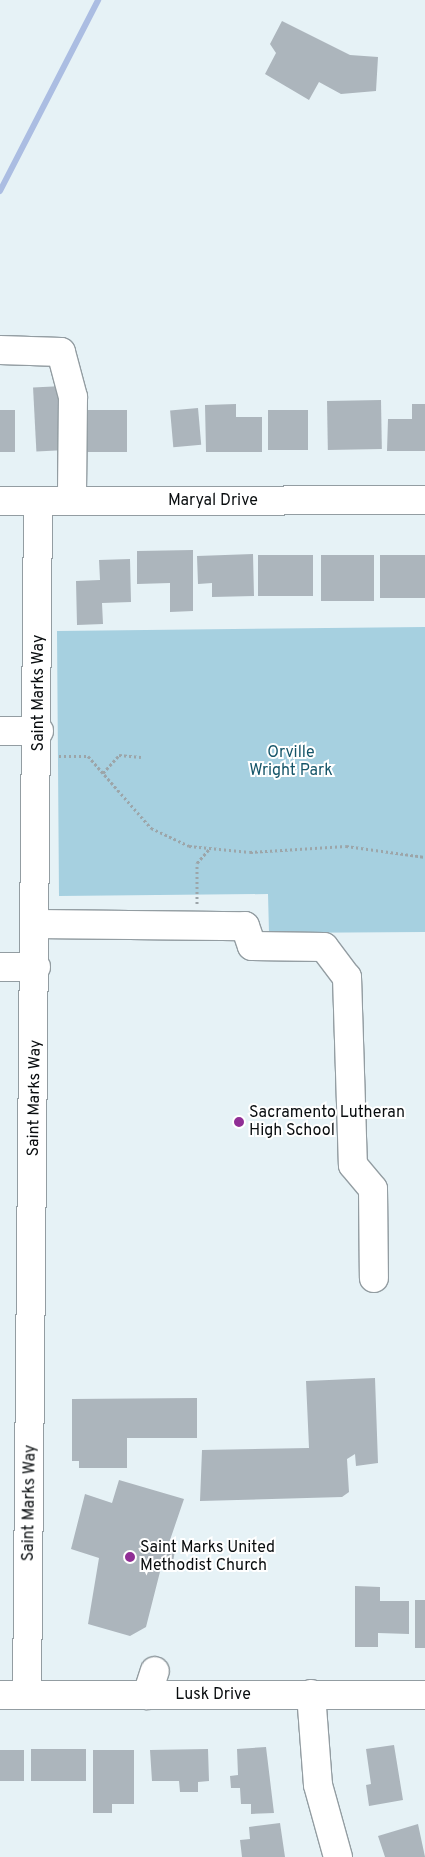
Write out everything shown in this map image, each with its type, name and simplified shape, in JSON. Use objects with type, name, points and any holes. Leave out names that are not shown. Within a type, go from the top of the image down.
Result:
[{"type":"street","points":[[0,350],[61,352],[73,398],[72,502]]},
{"type":"street","name":"Maryal Drive","points":[[0,502],[425,500]]},
{"type":"street","name":"Saint Marks Way","points":[[27,1695],[39,744],[38,501]]},
{"type":"street","points":[[0,731],[39,744]]},
{"type":"street","points":[[37,924],[245,926],[252,946],[324,947],[347,977],[353,1165],[373,1189],[374,1278]]},
{"type":"street","points":[[0,966],[36,967]]},
{"type":"street","name":"Lusk Drive","points":[[0,1695],[27,1695],[151,1683],[425,1694]]},
{"type":"street","points":[[318,1689],[318,1785],[338,1857]]},
{"type":"path","points":[[39,744],[88,756],[151,828],[189,846],[250,852],[346,846],[425,857]]},
{"type":"path","points":[[103,773],[119,755],[141,757]]},
{"type":"path","points":[[197,907],[197,863],[210,848]]},
{"type":"green space","name":"Orville Wright Park","points":[[425,627],[425,932],[269,933],[268,894],[59,896],[57,631]]},
{"type":"building","points":[[282,21],[350,55],[378,57],[376,91],[341,94],[319,82],[309,100],[265,74],[276,53],[270,44]]},
{"type":"building","points":[[63,386],[66,450],[36,451],[33,388]]},
{"type":"building","points":[[381,400],[382,449],[328,450],[327,401]]},
{"type":"building","points":[[236,404],[236,417],[262,417],[262,452],[206,452],[205,405]]},
{"type":"building","points":[[412,404],[425,404],[425,451],[387,451],[388,419],[412,419]]},
{"type":"building","points":[[198,408],[201,445],[173,447],[170,410]]},
{"type":"building","points":[[0,410],[15,410],[15,452],[0,452]]},
{"type":"building","points":[[87,410],[127,410],[127,452],[87,452]]},
{"type":"building","points":[[268,410],[308,410],[308,450],[268,450]]},
{"type":"building","points":[[193,550],[193,611],[170,612],[170,583],[137,584],[137,551]]},
{"type":"building","points":[[253,554],[254,596],[212,597],[212,583],[198,584],[197,556]]},
{"type":"building","points":[[258,555],[313,555],[313,596],[258,596]]},
{"type":"building","points":[[321,555],[374,555],[374,601],[321,601]]},
{"type":"building","points":[[380,555],[425,555],[425,598],[380,598]]},
{"type":"building","points":[[130,559],[131,602],[102,603],[103,624],[77,625],[76,581],[100,580],[99,560]]},
{"type":"building","points":[[375,1378],[378,1463],[356,1466],[355,1454],[347,1459],[349,1492],[342,1497],[200,1501],[202,1450],[309,1448],[306,1381]]},
{"type":"building","points":[[197,1398],[197,1438],[127,1438],[127,1468],[79,1468],[79,1461],[72,1461],[72,1399]]},
{"type":"building","name":"Saint Marks United Methodist Church","points":[[119,1480],[184,1499],[169,1543],[176,1545],[173,1562],[164,1556],[146,1627],[130,1636],[88,1624],[99,1558],[71,1549],[85,1494],[112,1503]]},
{"type":"building","points":[[355,1586],[380,1587],[380,1601],[409,1601],[409,1634],[378,1633],[378,1647],[355,1647]]},
{"type":"building","points":[[415,1600],[425,1600],[425,1648],[415,1648]]},
{"type":"building","points":[[394,1745],[403,1800],[369,1806],[366,1785],[371,1784],[366,1749]]},
{"type":"building","points":[[266,1747],[274,1813],[251,1814],[251,1804],[241,1804],[240,1788],[231,1788],[230,1776],[238,1775],[237,1749]]},
{"type":"building","points":[[31,1749],[86,1749],[86,1781],[31,1781]]},
{"type":"building","points":[[208,1749],[209,1781],[198,1782],[198,1792],[180,1792],[179,1781],[152,1781],[150,1750]]},
{"type":"building","points":[[0,1750],[24,1750],[24,1781],[0,1781]]},
{"type":"building","points":[[93,1750],[134,1750],[134,1804],[112,1804],[112,1813],[93,1813]]},
{"type":"building","points":[[280,1823],[285,1857],[242,1857],[240,1840],[250,1839],[249,1827]]},
{"type":"building","points":[[418,1824],[425,1857],[385,1857],[378,1836]]},
{"type":"waterway","points":[[0,191],[98,0]]},
{"type":"place","name":"Sacramento Lutheran High School","points":[[239,1122]]},
{"type":"place","name":"Saint Marks United Methodist Church","points":[[130,1557]]}]
